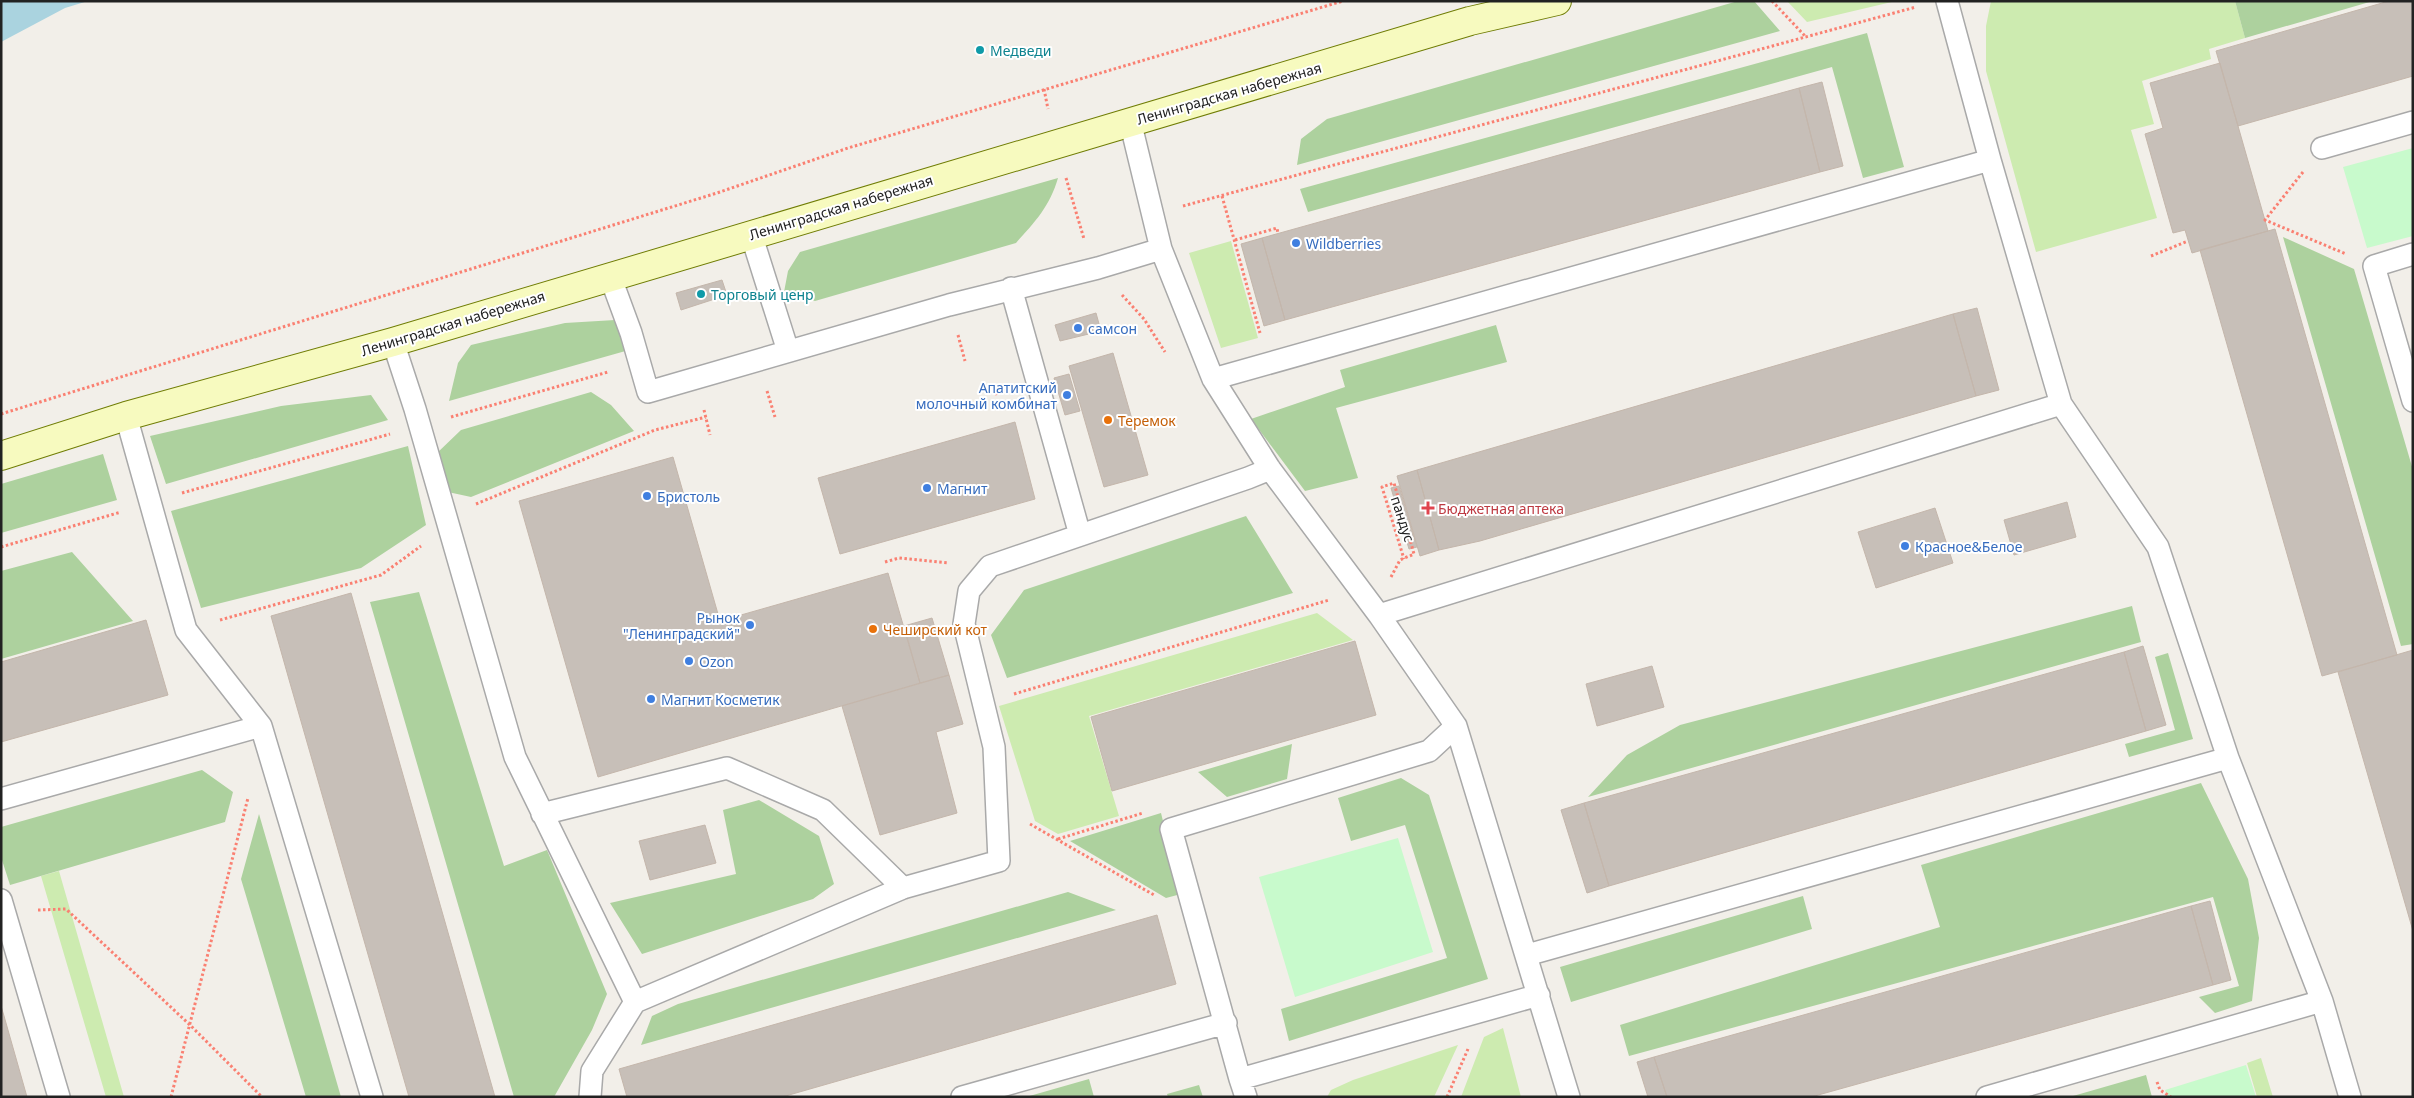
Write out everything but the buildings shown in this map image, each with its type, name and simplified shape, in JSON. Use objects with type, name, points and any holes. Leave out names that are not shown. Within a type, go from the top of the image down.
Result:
[{"type":"main road","name":"Ленинградская набережная","points":[[1,456],[126,416],[393,342],[1470,21],[1557,1]]},
{"type":"lane","points":[[1947,1],[1990,160],[2061,404],[2158,547],[2228,758],[2322,1001],[2350,1097]]},
{"type":"lane","points":[[1130,121],[1161,249],[1213,379],[1270,469],[1379,615],[1456,726],[1569,1097]]},
{"type":"lane","points":[[2322,148],[2413,122]]},
{"type":"lane","points":[[1213,379],[1990,160]]},
{"type":"lane","points":[[751,234],[788,351]]},
{"type":"lane","points":[[610,276],[631,333],[648,392],[1011,288],[1098,268],[1161,249]]},
{"type":"lane","points":[[2413,254],[2374,266],[2413,401]]},
{"type":"lane","points":[[1011,288],[1080,535]]},
{"type":"lane","points":[[393,342],[415,409],[515,757],[635,1002]]},
{"type":"lane","points":[[1379,615],[2061,404]]},
{"type":"lane","points":[[126,416],[186,630],[261,726],[372,1097]]},
{"type":"lane","points":[[590,1097],[592,1071],[635,1002],[903,888],[999,861],[994,747],[964,624],[970,591],[990,566],[1270,469]]},
{"type":"lane","points":[[1,799],[261,726]]},
{"type":"lane","points":[[1456,726],[1429,751],[1171,829],[1243,1088],[1539,996]]},
{"type":"lane","points":[[1527,955],[2228,758]]},
{"type":"lane","points":[[542,814],[728,768],[823,810],[903,888]]},
{"type":"lane","points":[[3,906],[59,1097]]},
{"type":"lane","points":[[1987,1097],[2322,1001]]},
{"type":"lane","points":[[962,1097],[1226,1024]]},
{"type":"path","points":[[1,414],[708,196],[848,148],[1343,1]]},
{"type":"path","points":[[1772,1],[1806,36]]},
{"type":"path","points":[[1152,215],[1918,6]]},
{"type":"path","points":[[2322,148],[2265,220],[2374,266]]},
{"type":"path","points":[[1065,176],[1089,257],[1144,319],[1170,359]]},
{"type":"path","points":[[1222,196],[1268,363]]},
{"type":"path","points":[[1234,240],[1277,228],[1278,234]]},
{"type":"path","points":[[2151,256],[2188,241]]},
{"type":"path","points":[[960,344],[965,361]]},
{"type":"path","points":[[995,394],[1011,390]]},
{"type":"path","points":[[769,399],[774,417]]},
{"type":"path","points":[[706,417],[710,435]]},
{"type":"path","name":"пандус","points":[[1394,483],[1407,530],[1414,554],[1402,559],[1382,487],[1394,483]]},
{"type":"path","points":[[1,547],[151,502]]},
{"type":"path","points":[[885,562],[899,558],[990,566]]},
{"type":"path","points":[[1326,591],[1336,607]]},
{"type":"path","points":[[984,703],[1331,599]]},
{"type":"path","points":[[171,1097],[249,795]]},
{"type":"path","points":[[997,805],[1160,898]]},
{"type":"path","points":[[1057,840],[1164,807],[1171,829]]},
{"type":"path","points":[[3,906],[66,908],[190,1025],[262,1097]]},
{"type":"path","points":[[1447,1097],[1484,1012]]},
{"type":"path","points":[[2160,1097],[2163,1092]]},
{"type":"green space","points":[[1738,1],[1754,1],[1780,31],[1297,165],[1301,139],[1327,119]]},
{"type":"green space","points":[[1787,1],[1896,1],[1807,22]]},
{"type":"green space","points":[[1991,1],[2235,1],[2245,38],[2209,49],[2211,59],[2142,81],[2154,124],[2131,130],[2157,218],[2036,252],[1986,71],[1986,26]]},
{"type":"green space","points":[[2235,1],[2373,1],[2245,38]]},
{"type":"green space","points":[[1867,33],[1904,167],[1863,178],[1832,67],[1308,212],[1300,189]]},
{"type":"green space","points":[[2413,148],[2413,236],[2367,248],[2343,167]]},
{"type":"green space","points":[[1058,178],[1051,197],[1036,221],[1016,243],[815,301],[784,292],[788,271],[800,252]]},
{"type":"green space","points":[[2283,237],[2354,269],[2413,470],[2413,644],[2401,646]]},
{"type":"green space","points":[[1231,241],[1258,338],[1221,348],[1189,253]]},
{"type":"green space","points":[[615,320],[629,350],[449,401],[458,363],[471,345],[565,323]]},
{"type":"green space","points":[[1496,325],[1507,362],[1336,408],[1358,478],[1305,491],[1251,419],[1345,387],[1340,370]]},
{"type":"green space","points":[[591,392],[611,405],[634,431],[471,497],[448,492],[436,454],[461,430]]},
{"type":"green space","points":[[371,395],[388,420],[166,484],[150,436],[281,406]]},
{"type":"green space","points":[[408,446],[426,525],[361,568],[201,608],[171,511]]},
{"type":"green space","points":[[103,454],[117,500],[1,533],[1,484]]},
{"type":"green space","points":[[1246,516],[1293,593],[1007,678],[991,635],[1024,590]]},
{"type":"green space","points":[[72,552],[133,621],[1,659],[1,571]]},
{"type":"green space","points":[[419,592],[504,866],[547,850],[607,994],[592,1030],[554,1097],[514,1097],[370,602]]},
{"type":"green space","points":[[2132,606],[2141,642],[1588,797],[1627,755],[1680,725]]},
{"type":"green space","points":[[1317,613],[1353,640],[1089,716],[1119,816],[1058,834],[1035,821],[999,706]]},
{"type":"green space","points":[[2168,653],[2193,739],[2129,757],[2125,744],[2175,730],[2155,657]]},
{"type":"green space","points":[[1292,744],[1287,779],[1227,797],[1198,772]]},
{"type":"green space","points":[[202,770],[233,792],[225,822],[10,885],[1,857],[1,827]]},
{"type":"green space","points":[[1401,778],[1429,795],[1488,979],[1289,1041],[1281,1009],[1447,958],[1405,825],[1351,841],[1338,798]]},
{"type":"green space","points":[[2201,783],[2248,879],[2259,938],[2252,1001],[2215,1013],[2199,997],[2239,986],[2213,897],[1629,1056],[1620,1025],[1940,927],[1921,865]]},
{"type":"green space","points":[[759,800],[819,836],[834,884],[813,899],[642,954],[610,903],[736,874],[723,810]]},
{"type":"green space","points":[[1161,813],[1181,894],[1166,898],[1070,841]]},
{"type":"green space","points":[[259,814],[341,1097],[306,1097],[241,879]]},
{"type":"green space","points":[[1398,838],[1433,952],[1295,997],[1259,877]]},
{"type":"green space","points":[[59,871],[124,1097],[106,1097],[41,876]]},
{"type":"green space","points":[[1068,892],[1116,910],[641,1045],[652,1016],[678,1004]]},
{"type":"green space","points":[[1803,896],[1812,929],[1571,1002],[1560,967]]},
{"type":"green space","points":[[1503,1028],[1521,1097],[1461,1097],[1484,1037]]},
{"type":"green space","points":[[1458,1045],[1434,1097],[1327,1097],[1331,1090],[1353,1080]]},
{"type":"green space","points":[[2261,1058],[2273,1097],[2257,1097],[2247,1063]]},
{"type":"green space","points":[[2246,1065],[2256,1097],[2167,1097],[2165,1090]]},
{"type":"green space","points":[[2146,1075],[2152,1097],[2073,1096]]},
{"type":"green space","points":[[1089,1079],[1094,1097],[1026,1097]]},
{"type":"green space","points":[[1199,1085],[1203,1097],[1168,1097],[1167,1094]]},
{"type":"water","points":[[1,1],[88,1],[65,8],[1,42]]},
{"type":"place","name":"Медведи","points":[[980,50]]},
{"type":"place","name":"Wildberries","points":[[1296,243]]},
{"type":"place","name":"Торговый ценр","points":[[701,294]]},
{"type":"place","name":"самсон","points":[[1078,328]]},
{"type":"place","name":"Апатитский молочный комбинат","points":[[1067,395]]},
{"type":"place","name":"Теремок","points":[[1108,420]]},
{"type":"place","name":"Магнит","points":[[927,488]]},
{"type":"place","name":"Бристоль","points":[[647,496]]},
{"type":"place","name":"Бюджетная аптека","points":[[1428,508]]},
{"type":"place","name":"Красное&Белое","points":[[1905,546]]},
{"type":"place","name":"Рынок \"Ленинградский\"","points":[[750,625]]},
{"type":"place","name":"Чеширский кот","points":[[873,629]]},
{"type":"place","name":"Ozon","points":[[689,661]]},
{"type":"place","name":"Магнит Косметик","points":[[651,699]]}]
